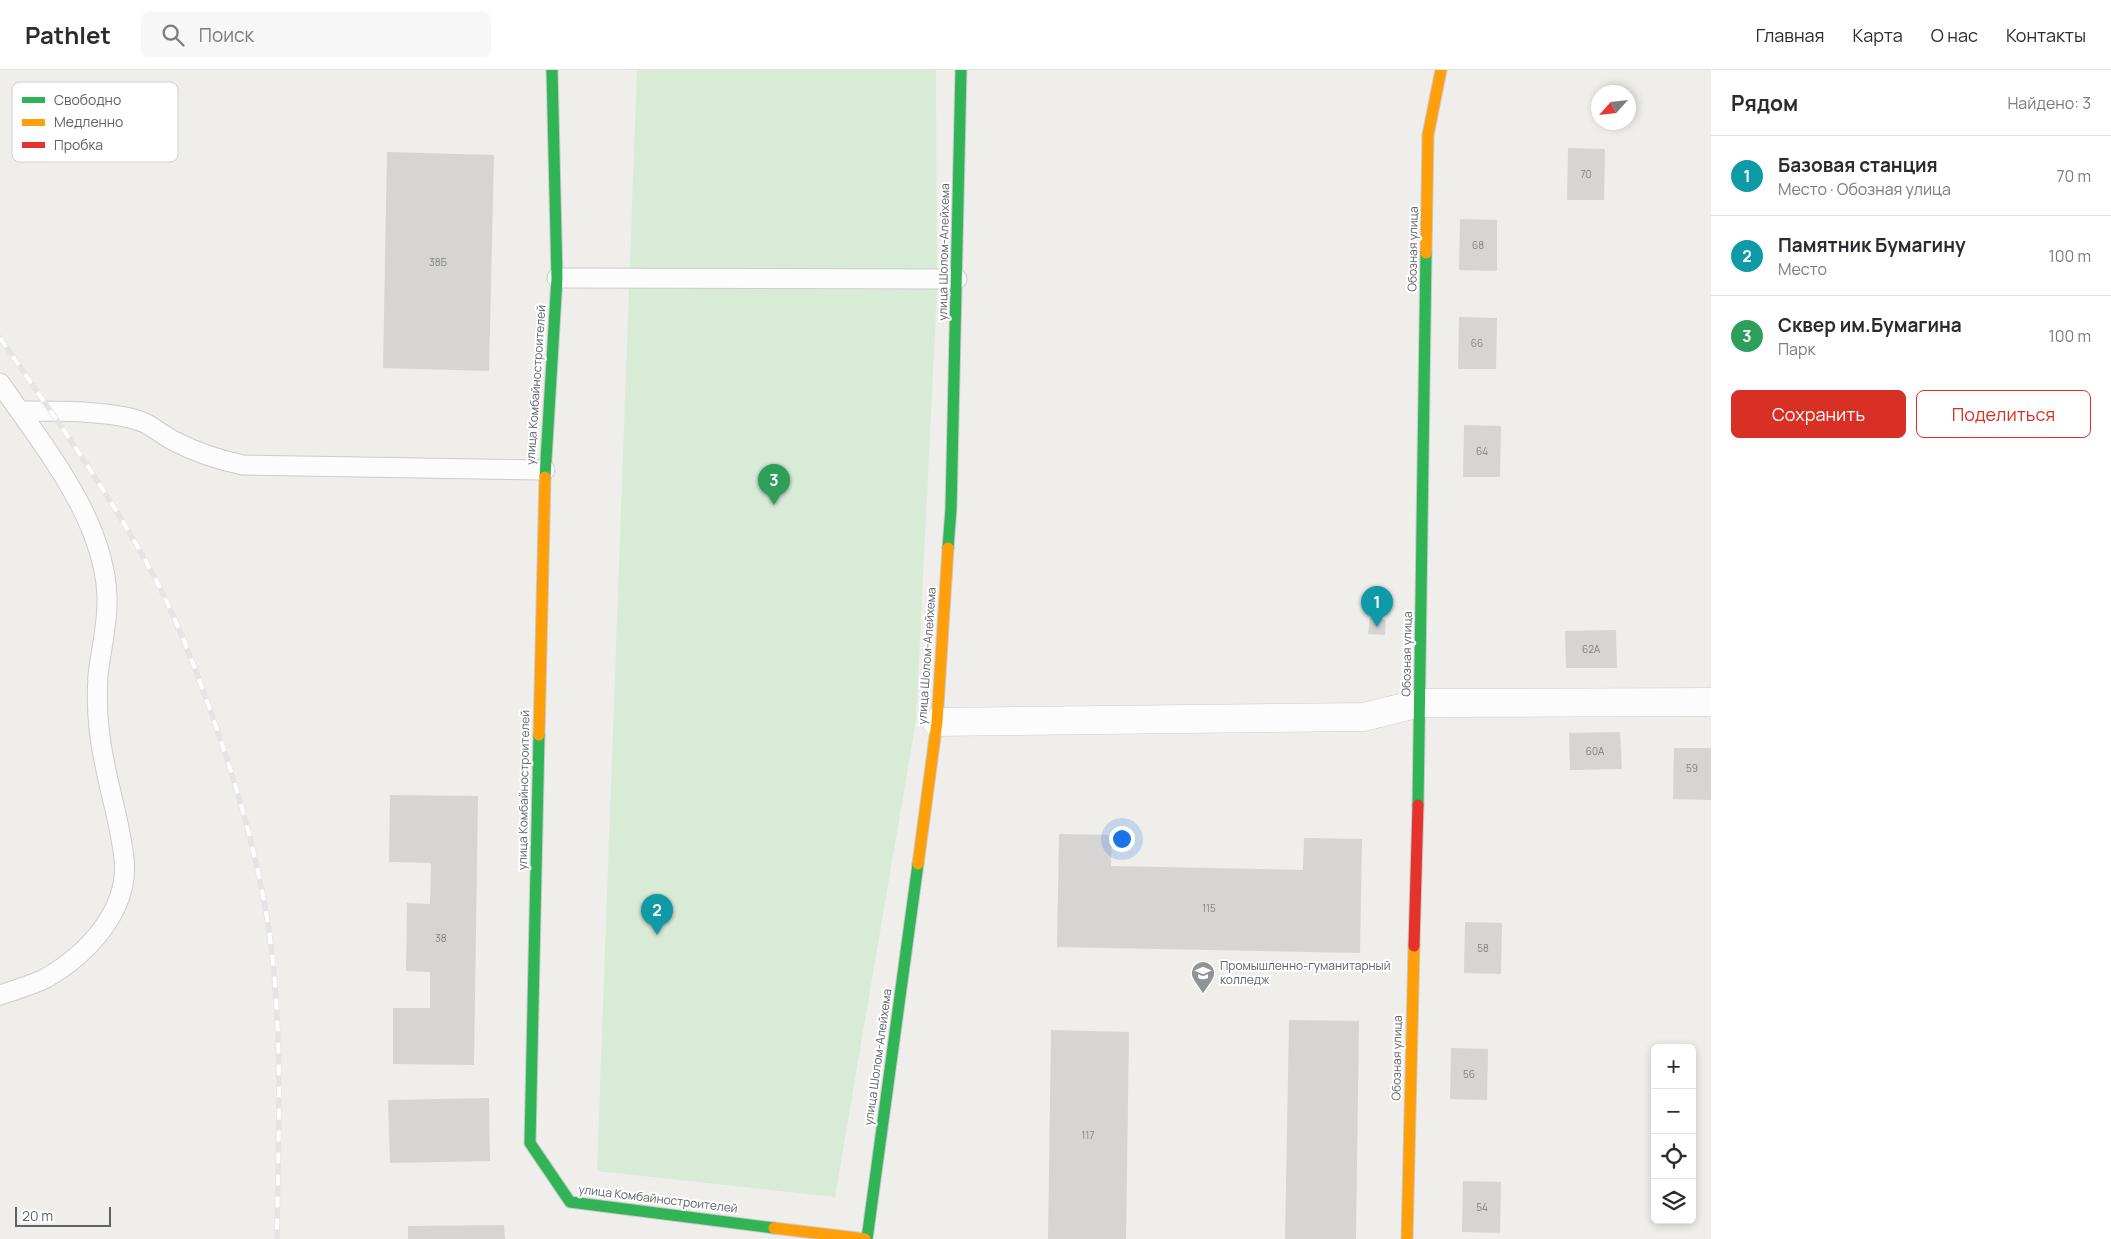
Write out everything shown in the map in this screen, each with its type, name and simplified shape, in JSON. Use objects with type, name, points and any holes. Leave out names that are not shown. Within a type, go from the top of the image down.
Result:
[{"type":"street","name":"улица Комбайностроителей","points":[[552,70],[557,278],[545,470],[530,1143],[570,1202],[866,1239]]},
{"type":"street","name":"улица Шолом-Алейхема","points":[[866,1239],[937,722],[951,509],[958,279],[961,70]]},
{"type":"street","name":"Обозная улица","points":[[1407,1239],[1420,703],[1428,135],[1441,70]]},
{"type":"street","points":[[937,722],[1364,718],[1420,703],[1711,702]]},
{"type":"lane","points":[[557,278],[958,279]]},
{"type":"lane","points":[[0,383],[77,496],[98,545],[104,569],[107,597],[98,676],[97,710],[99,736],[122,840],[124,882],[112,914],[86,948],[66,965],[45,978],[0,995]]},
{"type":"lane","points":[[20,412],[51,411],[117,415],[144,422],[173,441],[197,452],[219,460],[243,465],[545,470]]},
{"type":"green space","points":[[637,70],[936,70],[937,291],[916,720],[835,1197],[597,1171]]},
{"type":"building","points":[[1568,148],[1605,149],[1604,200],[1567,200]]},
{"type":"building","points":[[387,152],[494,155],[489,371],[383,368]]},
{"type":"building","points":[[1460,219],[1497,220],[1497,271],[1459,270]]},
{"type":"building","points":[[1459,317],[1497,318],[1496,369],[1458,369]]},
{"type":"building","points":[[1464,425],[1501,426],[1500,477],[1463,477]]},
{"type":"building","points":[[1370,618],[1386,620],[1385,635],[1368,634]]},
{"type":"building","points":[[1616,630],[1617,668],[1566,668],[1565,631]]},
{"type":"building","points":[[1620,732],[1622,769],[1570,770],[1569,733]]},
{"type":"building","points":[[1674,748],[1711,748],[1711,800],[1673,799]]},
{"type":"building","points":[[390,795],[478,796],[474,1065],[393,1064],[393,1008],[430,1008],[430,972],[406,971],[407,903],[430,904],[431,863],[389,862]]},
{"type":"building","points":[[1059,834],[1112,835],[1111,866],[1303,870],[1304,838],[1362,839],[1360,953],[1057,947]]},
{"type":"building","points":[[1465,922],[1502,923],[1501,974],[1464,973]]},
{"type":"building","points":[[1289,1020],[1359,1021],[1356,1239],[1285,1239]]},
{"type":"building","points":[[1051,1030],[1129,1032],[1126,1239],[1048,1239]]},
{"type":"building","points":[[1451,1048],[1488,1049],[1487,1100],[1450,1099]]},
{"type":"building","points":[[489,1098],[490,1161],[390,1163],[388,1100]]},
{"type":"building","points":[[1463,1181],[1501,1182],[1500,1233],[1462,1232]]},
{"type":"building","points":[[504,1225],[505,1239],[408,1239],[408,1226]]},
{"type":"railway","points":[[0,338],[100,486],[155,578],[191,658],[232,773],[249,833],[263,894],[273,963],[279,1081],[277,1239]]},
{"type":"traffic: fast","points":[[545,477],[557,278],[552,70]]},
{"type":"traffic: fast","points":[[948,548],[951,509],[961,70]]},
{"type":"traffic: fast","points":[[1418,805],[1426,253]]},
{"type":"traffic: fast","points":[[539,735],[530,1143],[570,1202],[774,1228]]},
{"type":"traffic: fast","points":[[867,1239],[918,864]]},
{"type":"traffic: slow","points":[[1426,253],[1428,135],[1441,70]]},
{"type":"traffic: slow","points":[[539,735],[545,477]]},
{"type":"traffic: slow","points":[[918,864],[937,722],[948,548]]},
{"type":"traffic: slow","points":[[1407,1239],[1414,946]]},
{"type":"traffic: slow","points":[[774,1228],[865,1239]]},
{"type":"traffic: jam","points":[[1414,946],[1418,805]]},
{"type":"place","name":"Сквер им.Бумагина","points":[[774,505]]},
{"type":"place","name":"Базовая станция","points":[[1377,627]]},
{"type":"place","name":"Памятник Бумагину","points":[[657,935]]},
{"type":"place","name":"Промышленно-гуманитарный колледж","points":[[1203,994]]}]
